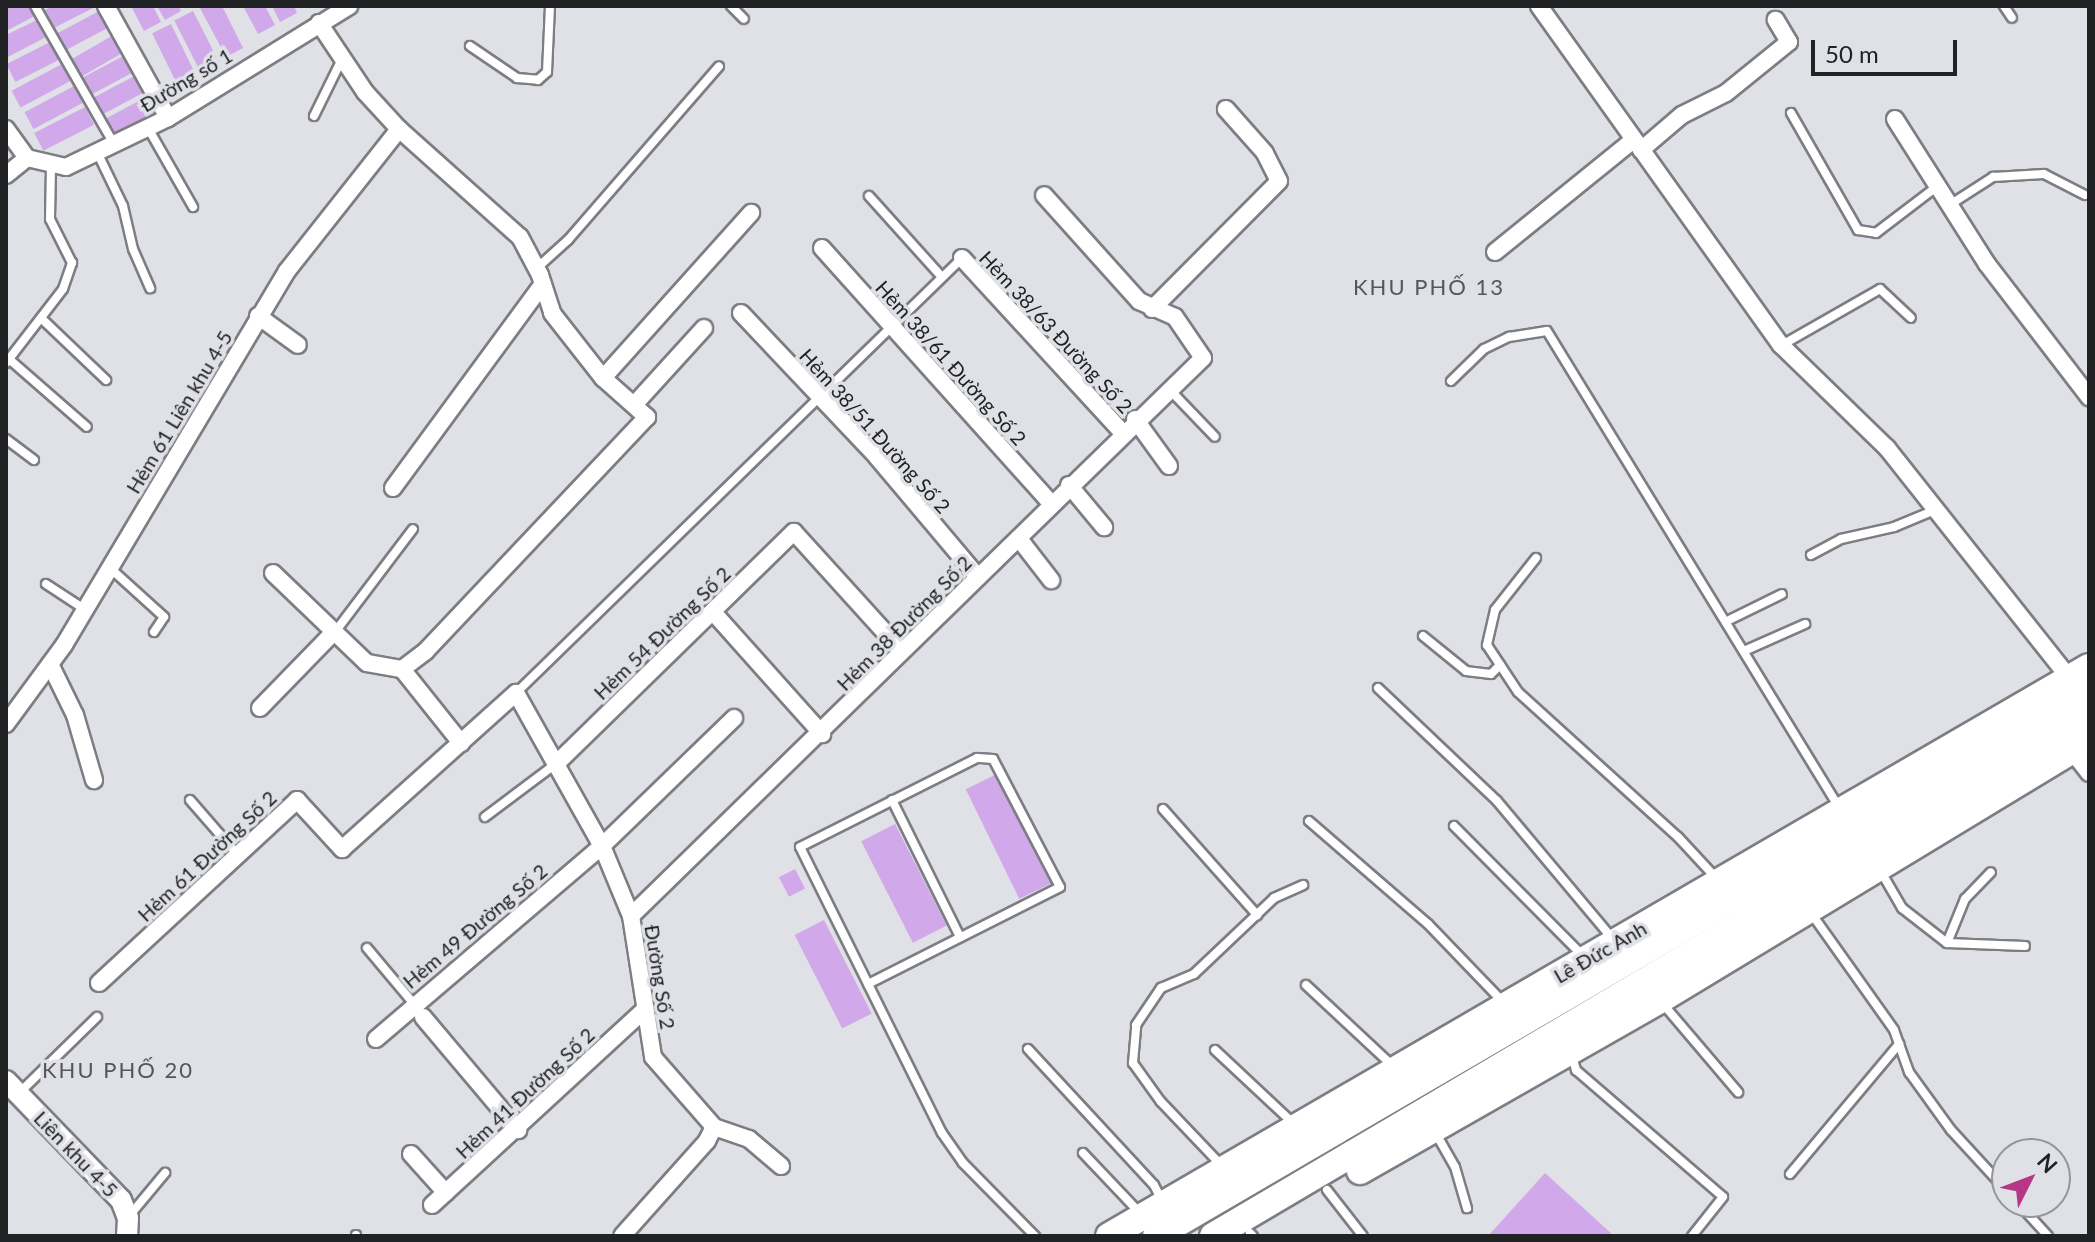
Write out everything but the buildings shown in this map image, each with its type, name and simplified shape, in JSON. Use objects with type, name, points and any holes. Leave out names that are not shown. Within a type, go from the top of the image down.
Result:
[{"type":"highway","points":[[1213,1236],[1428,1122],[1571,1052],[1878,867],[2073,742],[2084,690]]},
{"type":"highway","name":"Lê Đức Anh","points":[[1726,892],[1842,814],[2084,690]]},
{"type":"highway","name":"Lê Đức Anh","points":[[1109,1236],[1154,1219],[2084,690]]},
{"type":"highway","points":[[1250,1235],[1327,1190],[1428,1122],[2073,742]]},
{"type":"highway","name":"Lê Đức Anh","points":[[1154,1219],[1224,1168],[1586,959],[1623,951]]},
{"type":"street","points":[[106,6],[168,118]]},
{"type":"street","name":"Đường số 1","points":[[38,163],[66,167],[168,118],[349,6]]},
{"type":"street","points":[[1539,6],[1781,345],[1887,448],[2084,690]]},
{"type":"street","points":[[1495,252],[1682,115],[1726,93],[1789,42],[1776,20]]},
{"type":"street","points":[[319,23],[342,58],[399,129],[520,237],[537,268],[552,313],[603,378],[647,417],[426,651],[402,669]]},
{"type":"street","points":[[1044,195],[1139,301],[1152,309],[1279,181],[1265,153],[1226,109]]},
{"type":"street","points":[[1895,119],[1947,206],[2089,397]]},
{"type":"street","points":[[6,129],[38,163],[6,175]]},
{"type":"street","name":"Hẻm 61 Liên khu 4-5","points":[[6,724],[85,610],[287,271],[399,129]]},
{"type":"street","points":[[603,378],[751,213]]},
{"type":"street","name":"Hẻm 38/61 Đường Số 2","points":[[822,248],[890,328],[1052,504]]},
{"type":"street","name":"Hẻm 38/63 Đường Số 2","points":[[962,258],[1122,432]]},
{"type":"street","points":[[393,488],[543,284]]},
{"type":"street","name":"Hẻm 38 Đường Số 2","points":[[631,916],[822,734],[901,650],[1020,540],[1135,419],[1203,358],[1175,317],[1152,309]]},
{"type":"street","name":"Hẻm 38/51 Đường Số 2","points":[[741,313],[978,577]]},
{"type":"street","points":[[258,316],[298,345]]},
{"type":"street","points":[[634,405],[704,328]]},
{"type":"street","points":[[1135,419],[1169,466]]},
{"type":"street","points":[[1069,485],[1104,527]]},
{"type":"street","name":"Hẻm 54 Đường Số 2","points":[[557,763],[794,532],[901,650]]},
{"type":"street","points":[[1020,540],[1051,580]]},
{"type":"street","points":[[273,573],[367,663],[402,669],[461,743]]},
{"type":"street","points":[[713,612],[822,734]]},
{"type":"street","points":[[260,708],[334,632]]},
{"type":"street","points":[[50,664],[75,715],[94,780]]},
{"type":"street","name":"Hẻm 61 Đường Số 2","points":[[99,983],[297,800],[342,849],[516,693]]},
{"type":"street","name":"Đường Số 2","points":[[516,693],[602,846],[631,916],[644,1010],[657,1065],[714,1127]]},
{"type":"street","name":"Hẻm 49 Đường Số 2","points":[[376,1039],[419,1010],[602,846],[734,718]]},
{"type":"street","points":[[2073,742],[2089,773]]},
{"type":"street","points":[[419,1010],[518,1130]]},
{"type":"street","name":"Hẻm 41 Đường Số 2","points":[[432,1205],[518,1130],[644,1010]]},
{"type":"street","name":"Liên khu 4-5","points":[[12,1087],[121,1200],[128,1227]]},
{"type":"street","points":[[622,1236],[707,1141],[714,1127],[749,1139],[781,1166]]},
{"type":"street","points":[[411,1154],[446,1193]]},
{"type":"lane","points":[[35,6],[114,144]]},
{"type":"lane","points":[[470,46],[517,78],[538,80],[547,72],[550,6]]},
{"type":"lane","points":[[731,6],[744,19]]},
{"type":"lane","points":[[2004,6],[2012,18]]},
{"type":"lane","points":[[314,116],[342,58]]},
{"type":"lane","points":[[537,268],[588,218],[719,66]]},
{"type":"lane","points":[[1791,113],[1858,230],[1876,233],[1935,188]]},
{"type":"lane","points":[[147,128],[193,207]]},
{"type":"lane","points":[[97,152],[123,206],[133,249],[150,288]]},
{"type":"lane","points":[[38,163],[50,219],[72,263],[63,289],[8,361],[87,427]]},
{"type":"lane","points":[[1947,206],[1993,177],[2044,174],[2085,195]]},
{"type":"lane","points":[[869,196],[942,277]]},
{"type":"lane","points":[[516,693],[821,399],[962,258]]},
{"type":"lane","points":[[1781,345],[1880,289],[1911,318]]},
{"type":"lane","points":[[41,318],[106,380]]},
{"type":"lane","points":[[1451,381],[1484,349],[1509,337],[1547,331],[1727,621],[1842,814]]},
{"type":"lane","points":[[1169,389],[1215,437]]},
{"type":"lane","points":[[6,439],[34,460]]},
{"type":"lane","points":[[1811,555],[1841,539],[1894,527],[1935,510]]},
{"type":"lane","points":[[334,632],[413,529]]},
{"type":"lane","points":[[1536,558],[1495,610],[1487,645],[1518,692],[1678,837],[1726,892]]},
{"type":"lane","points":[[110,568],[164,617],[154,632]]},
{"type":"lane","points":[[46,584],[85,610]]},
{"type":"lane","points":[[1727,621],[1782,594]]},
{"type":"lane","points":[[1744,651],[1805,624]]},
{"type":"lane","points":[[1423,636],[1466,671],[1491,674],[1500,665]]},
{"type":"lane","points":[[1378,688],[1497,801],[1623,951]]},
{"type":"lane","points":[[868,984],[1060,887],[997,762],[982,756],[800,847],[868,984],[951,1148],[1035,1236]]},
{"type":"lane","points":[[485,817],[557,763]]},
{"type":"lane","points":[[190,800],[238,855]]},
{"type":"lane","points":[[892,800],[960,937]]},
{"type":"lane","points":[[1163,809],[1257,915]]},
{"type":"lane","points":[[1309,821],[1428,924],[1506,1006]]},
{"type":"lane","points":[[1454,826],[1586,959]]},
{"type":"lane","points":[[1878,867],[1902,908],[1947,943],[2025,946]]},
{"type":"lane","points":[[1947,943],[1965,899],[1991,872]]},
{"type":"lane","points":[[1224,1168],[1161,1102],[1133,1063],[1136,1025],[1161,988],[1194,974],[1274,898],[1303,885]]},
{"type":"lane","points":[[1809,909],[1899,1044],[1917,1084],[1991,1172]]},
{"type":"lane","points":[[367,948],[419,1010]]},
{"type":"lane","points":[[1306,985],[1397,1068]]},
{"type":"lane","points":[[1660,1000],[1738,1092]]},
{"type":"lane","points":[[12,1087],[97,1017]]},
{"type":"lane","points":[[1790,1174],[1899,1044]]},
{"type":"lane","points":[[1028,1049],[1154,1185],[1154,1219]]},
{"type":"lane","points":[[1215,1050],[1296,1126]]},
{"type":"lane","points":[[1571,1052],[1576,1070],[1723,1197],[1697,1234]]},
{"type":"lane","points":[[1428,1122],[1455,1167],[1467,1208]]},
{"type":"lane","points":[[1083,1153],[1154,1219]]},
{"type":"lane","points":[[128,1227],[165,1173]]},
{"type":"lane","points":[[1327,1190],[1363,1236]]},
{"type":"lane","points":[[2032,1218],[2048,1236]]},
{"type":"district","name":"KHU PHỐ 13","points":[[1429,287]]},
{"type":"district","name":"KHU PHỐ 20","points":[[118,1070]]}]
